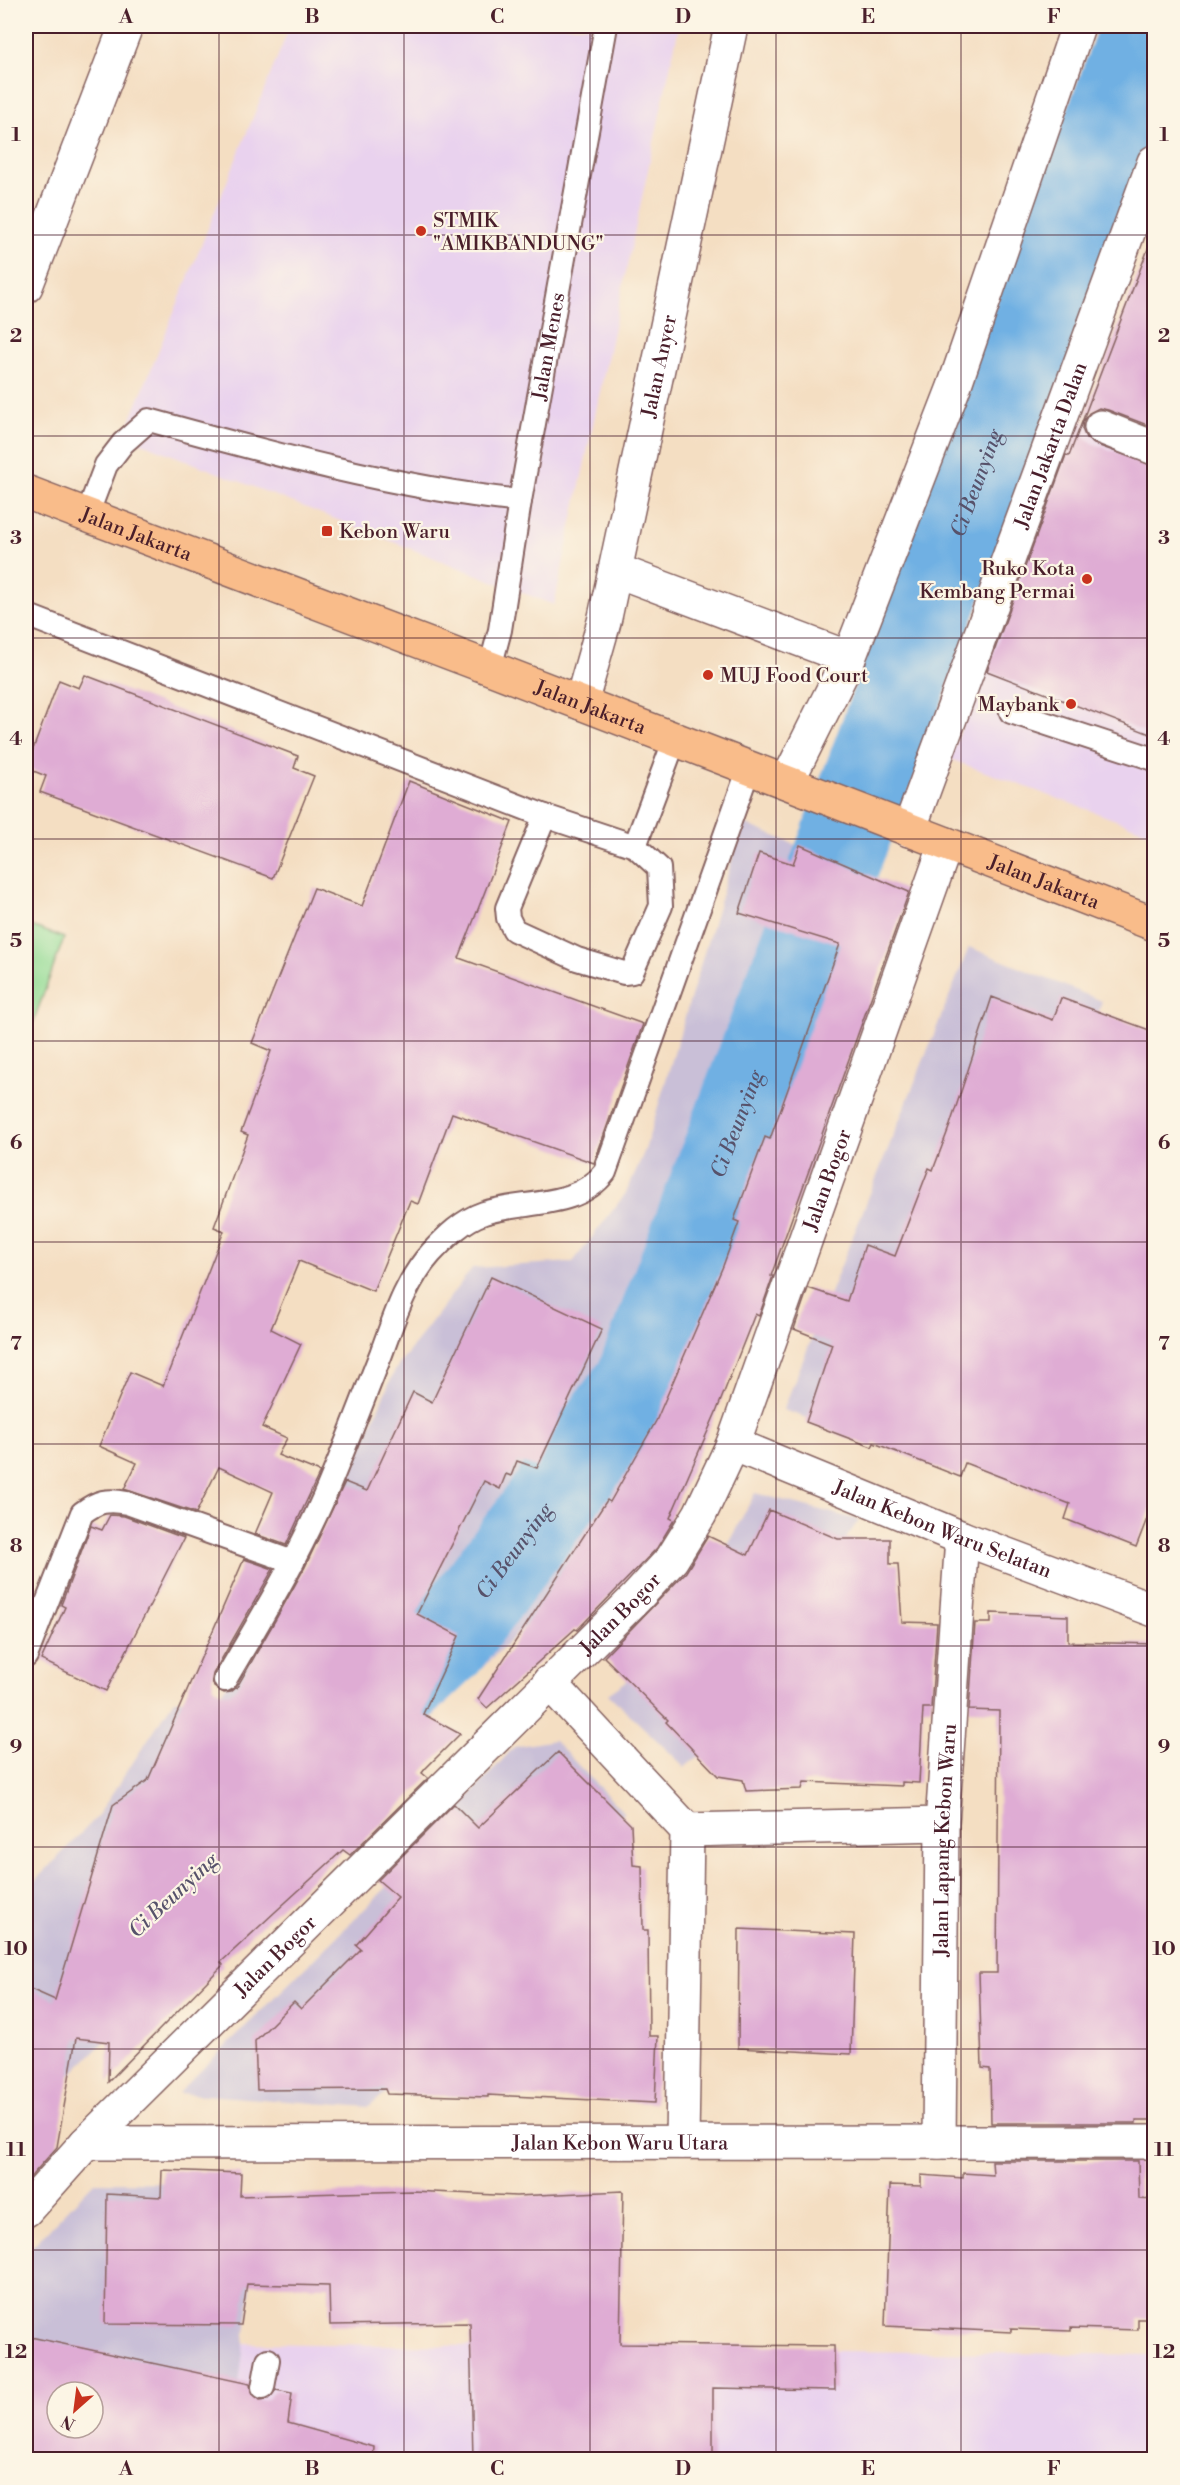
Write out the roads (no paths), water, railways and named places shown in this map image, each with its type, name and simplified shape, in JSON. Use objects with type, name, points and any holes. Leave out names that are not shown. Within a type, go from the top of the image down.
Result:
[{"type":"main road","name":"Jalan Jakarta","points":[[26,492],[1155,924]]},
{"type":"street","points":[[26,286],[126,26]]},
{"type":"street","name":"Jalan Anyer","points":[[581,703],[604,622],[731,26]]},
{"type":"street","points":[[793,785],[805,750],[849,658],[954,387],[1078,26]]},
{"type":"street","name":"Jalan Jakarta Dalan","points":[[903,828],[1155,162]]},
{"type":"street","points":[[1101,427],[1155,448]]},
{"type":"street","points":[[615,570],[849,658]]},
{"type":"street","name":"Jalan Bogor","points":[[26,2210],[86,2143],[636,1598],[672,1559],[700,1514],[734,1444],[946,844]]},
{"type":"street","name":"Jalan Kebon Waru Selatan","points":[[734,1444],[962,1538],[1155,1610]]},
{"type":"street","name":"Jalan Lapang Kebon Waru","points":[[939,2142],[942,1824],[962,1538]]},
{"type":"street","points":[[549,1683],[687,1830],[682,2142]]},
{"type":"street","points":[[687,1830],[942,1824]]},
{"type":"street","name":"Jalan Kebon Waru Utara","points":[[86,2143],[1155,2142]]},
{"type":"lane","name":"Jalan Menes","points":[[490,668],[500,630],[520,501],[606,26]]},
{"type":"lane","points":[[87,515],[106,465],[123,443],[149,420],[308,464],[452,494],[520,501]]},
{"type":"lane","points":[[26,615],[545,816],[635,846],[659,868],[661,906],[632,972],[624,973],[577,959],[514,930],[508,918],[507,908],[545,816]]},
{"type":"lane","points":[[1011,712],[1155,759]]},
{"type":"lane","points":[[635,846],[675,739]]},
{"type":"lane","points":[[225,1680],[293,1562],[324,1497],[407,1286],[429,1255],[467,1221],[485,1213],[542,1204],[585,1191],[593,1187],[605,1172],[749,768]]},
{"type":"lane","points":[[26,1656],[82,1513],[96,1502],[110,1500],[127,1503],[293,1562]]},
{"type":"lane","points":[[263,2387],[268,2360]]},
{"type":"waterway","name":"Ci Beunying","points":[[365,1718],[445,1644],[638,1384],[844,841],[1145,26]]},
{"type":"place","name":"STMIK \"AMIKBANDUNG\"","points":[[421,231]]},
{"type":"place","name":"Kebon Waru","points":[[327,531]]},
{"type":"place","name":"Ruko Kota Kembang Permai","points":[[1087,579]]},
{"type":"place","name":"MUJ Food Court","points":[[708,675]]},
{"type":"place","name":"Maybank","points":[[1071,704]]}]
